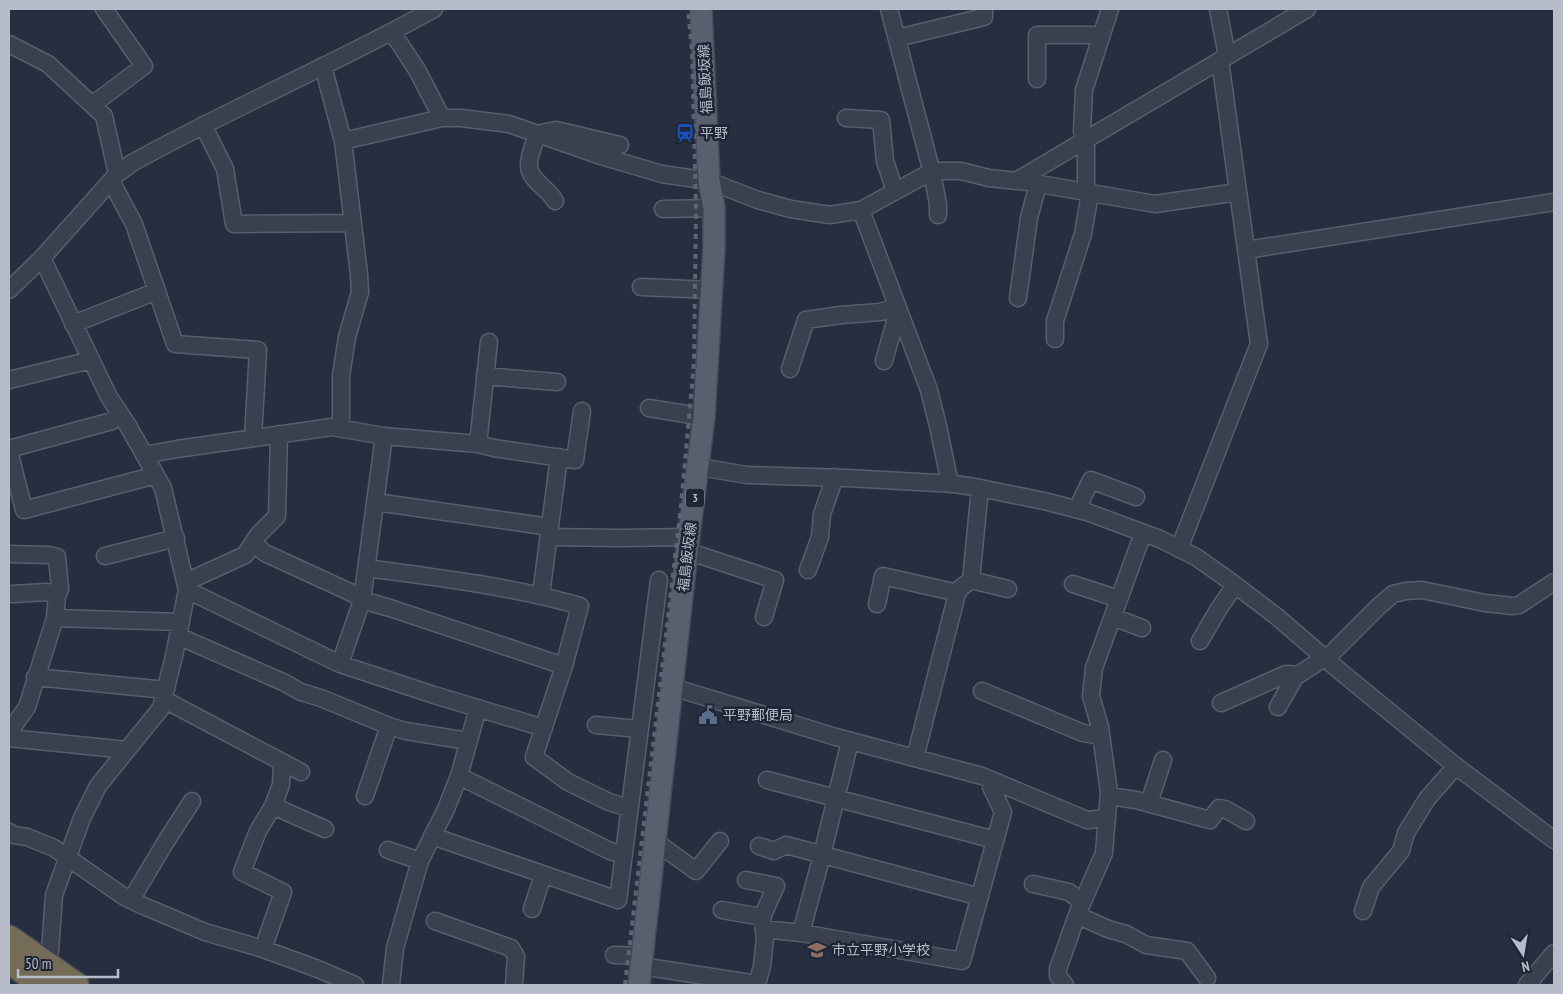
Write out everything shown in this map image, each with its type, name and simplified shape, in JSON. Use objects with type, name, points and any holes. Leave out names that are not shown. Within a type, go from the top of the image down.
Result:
[{"type":"highway","points":[[9,938],[42,977]]},
{"type":"highway","points":[[10,965],[42,977],[76,985]]},
{"type":"main road","name":"福島飯坂線","points":[[641,969],[704,416],[712,290],[714,208],[709,181],[701,9]]},
{"type":"street","points":[[92,105],[144,66],[104,9]]},
{"type":"street","points":[[9,290],[42,258],[114,178],[132,163],[203,125],[392,32],[434,9]]},
{"type":"street","points":[[889,9],[932,173],[938,204],[938,215]]},
{"type":"street","points":[[897,38],[984,16],[984,9]]},
{"type":"street","points":[[1056,339],[1054,321],[1083,234],[1088,192],[1086,145],[1082,130],[1084,90],[1110,9]]},
{"type":"street","points":[[1179,549],[1259,344],[1238,192],[1218,9]]},
{"type":"street","points":[[1016,181],[1307,9]]},
{"type":"street","points":[[392,32],[417,70],[442,118]]},
{"type":"street","points":[[1037,80],[1036,35],[1101,35]]},
{"type":"street","points":[[9,44],[48,64],[104,116],[114,178],[134,224],[175,344],[258,350],[253,438]]},
{"type":"street","points":[[323,66],[343,141],[360,292],[347,337],[341,376],[341,428]]},
{"type":"street","points":[[343,141],[442,118],[461,118],[509,124],[601,156],[662,174],[709,181],[758,200],[801,211],[830,215],[861,210],[895,191],[939,171],[961,172],[1154,204],[1238,192]]},
{"type":"street","points":[[846,118],[881,120],[884,162],[895,191]]},
{"type":"street","points":[[203,125],[224,169],[229,185],[234,224],[353,223]]},
{"type":"street","points":[[537,134],[556,130],[620,145]]},
{"type":"street","points":[[537,134],[528,165],[531,175],[551,194],[555,201]]},
{"type":"street","points":[[1018,298],[1028,218],[1038,184]]},
{"type":"street","points":[[1246,250],[1554,202]]},
{"type":"street","points":[[664,209],[714,208]]},
{"type":"street","points":[[861,210],[928,390],[938,426],[950,484]]},
{"type":"street","points":[[42,258],[109,397],[166,495],[187,586],[161,708],[98,786],[82,818],[54,895],[50,951],[42,977]]},
{"type":"street","points":[[641,287],[712,290]]},
{"type":"street","points":[[73,324],[157,291]]},
{"type":"street","points":[[884,362],[897,309]]},
{"type":"street","points":[[790,369],[806,320],[897,309]]},
{"type":"street","points":[[478,444],[489,342]]},
{"type":"street","points":[[9,380],[91,360]]},
{"type":"street","points":[[485,376],[557,382]]},
{"type":"street","points":[[649,408],[704,416]]},
{"type":"street","points":[[144,455],[332,426],[384,436],[478,444],[575,460],[582,411]]},
{"type":"street","points":[[120,414],[112,421],[9,450],[24,510],[156,475]]},
{"type":"street","points":[[187,586],[244,555],[258,535],[277,516],[279,434]]},
{"type":"street","points":[[340,664],[362,600],[384,436]]},
{"type":"street","points":[[541,595],[559,458]]},
{"type":"street","points":[[698,467],[747,475],[835,477],[950,484],[980,488],[1077,510],[1143,533],[1196,557],[1235,585],[1276,616],[1324,658],[1456,766],[1554,840]]},
{"type":"street","points":[[808,570],[820,537],[822,514],[835,477]]},
{"type":"street","points":[[1077,510],[1091,480],[1136,497]]},
{"type":"street","points":[[915,758],[958,590],[971,580],[980,488]]},
{"type":"street","points":[[376,502],[550,532],[688,544],[775,580],[764,617]]},
{"type":"street","points":[[1066,985],[1058,976],[1058,969],[1080,909],[1104,853],[1109,796],[1101,736],[1091,696],[1094,668],[1143,533]]},
{"type":"street","points":[[105,556],[176,538]]},
{"type":"street","points":[[253,543],[264,553],[354,594],[362,600],[564,666]]},
{"type":"street","points":[[9,554],[58,557],[60,589],[57,596],[55,618],[27,707],[12,728],[9,738],[126,750]]},
{"type":"street","points":[[367,568],[472,582],[541,595],[580,606],[564,666],[534,757],[568,782],[609,802],[629,808]]},
{"type":"street","points":[[877,604],[883,576],[958,593]]},
{"type":"street","points":[[432,836],[618,900],[659,580]]},
{"type":"street","points":[[971,580],[1008,589]]},
{"type":"street","points":[[1278,707],[1295,677],[1332,653],[1393,594],[1422,590],[1479,602],[1513,606],[1519,605],[1554,582]]},
{"type":"street","points":[[1073,584],[1119,599]]},
{"type":"street","points":[[1200,641],[1235,585]]},
{"type":"street","points":[[187,586],[340,664],[544,728]]},
{"type":"street","points":[[12,594],[47,592],[57,596]]},
{"type":"street","points":[[1113,616],[1142,628]]},
{"type":"street","points":[[55,618],[179,629],[301,692],[321,698],[388,726],[406,731],[468,741]]},
{"type":"street","points":[[1220,703],[1286,674],[1298,675]]},
{"type":"street","points":[[36,677],[165,695],[301,772]]},
{"type":"street","points":[[672,687],[850,741],[991,780],[1087,820],[1107,818]]},
{"type":"street","points":[[982,691],[1083,733],[1101,736]]},
{"type":"street","points":[[391,985],[395,948],[420,861],[446,809],[459,776],[478,708]]},
{"type":"street","points":[[596,725],[639,730]]},
{"type":"street","points":[[365,796],[388,726]]},
{"type":"street","points":[[801,933],[850,741]]},
{"type":"street","points":[[1149,803],[1163,760]]},
{"type":"street","points":[[263,949],[283,892],[242,872],[258,831],[273,806],[281,785],[282,762]]},
{"type":"street","points":[[1362,911],[1371,887],[1401,851],[1406,833],[1426,799],[1456,766]]},
{"type":"street","points":[[459,776],[610,851],[624,855]]},
{"type":"street","points":[[767,780],[995,840]]},
{"type":"street","points":[[722,910],[801,933],[962,961],[1003,812],[991,787],[991,780]]},
{"type":"street","points":[[1109,796],[1149,803],[1210,820],[1219,808],[1225,809],[1246,821]]},
{"type":"street","points":[[131,900],[164,843],[192,801]]},
{"type":"street","points":[[273,806],[325,829]]},
{"type":"street","points":[[9,832],[14,835],[28,837],[54,848],[131,900],[205,932],[263,949],[323,979],[355,985]]},
{"type":"street","points":[[656,842],[696,871],[720,841]]},
{"type":"street","points":[[760,846],[774,851],[786,845],[980,897]]},
{"type":"street","points":[[388,850],[420,861]]},
{"type":"street","points":[[532,909],[543,875]]},
{"type":"street","points":[[614,955],[641,969],[757,984],[766,938],[763,923],[776,886],[746,880]]},
{"type":"street","points":[[1033,884],[1069,892],[1080,909],[1108,929],[1126,934],[1146,945],[1187,951],[1207,978]]},
{"type":"street","points":[[434,921],[511,948],[516,956],[518,984]]},
{"type":"street","points":[[1527,985],[1554,953]]},
{"type":"railway","points":[[625,985],[681,506],[694,362],[696,209],[692,51],[688,9]]},
{"type":"place","name":"平野","points":[[685,133]]},
{"type":"place","name":"平野郵便局","points":[[708,715]]},
{"type":"place","name":"市立平野小学校","points":[[817,950]]}]
